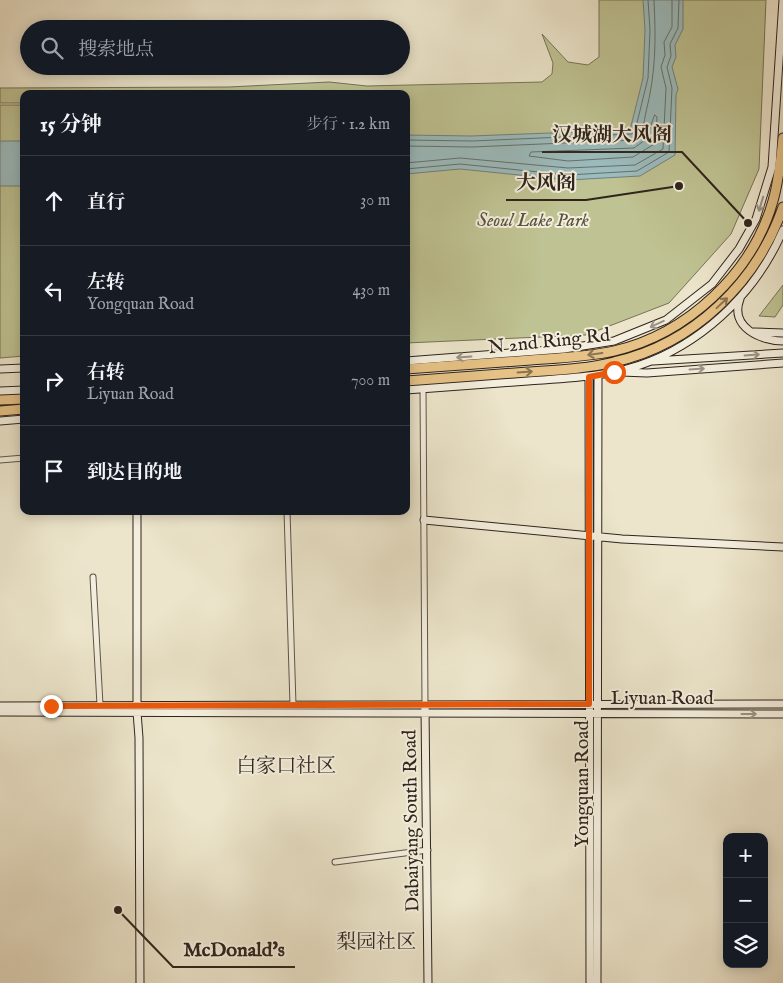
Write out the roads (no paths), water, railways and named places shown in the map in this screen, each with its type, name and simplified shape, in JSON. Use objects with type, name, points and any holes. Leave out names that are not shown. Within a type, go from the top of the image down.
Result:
[{"type":"highway","name":"N 2nd Ring Rd","points":[[410,369],[563,357],[614,351],[656,336],[680,322],[721,290],[749,252],[772,203],[780,171],[783,138]]},
{"type":"highway","name":"N 2nd Ring Rd","points":[[410,381],[584,368],[616,362],[660,346],[688,331],[733,293],[771,237],[783,206]]},
{"type":"highway","points":[[0,400],[20,398]]},
{"type":"highway","points":[[0,411],[20,410]]},
{"type":"main road","points":[[410,361],[564,349],[614,341],[666,320],[712,284],[739,250],[756,220],[772,167],[783,0]]},
{"type":"main road","points":[[410,390],[598,376],[650,362],[689,342],[718,320],[741,296],[768,262],[783,230]]},
{"type":"main road","points":[[741,296],[738,308],[744,326],[758,337],[783,341]]},
{"type":"main road","points":[[744,326],[754,333],[783,333]]},
{"type":"main road","points":[[650,362],[783,353]]},
{"type":"main road","points":[[614,372],[647,373],[783,363]]},
{"type":"main road","points":[[0,369],[20,368]]},
{"type":"main road","name":"Yongquan Road","points":[[590,983],[594,536],[598,376]]},
{"type":"main road","name":"Yongquan Road","points":[[589,377],[594,536]]},
{"type":"main road","points":[[0,391],[20,390]]},
{"type":"main road","points":[[0,421],[20,419]]},
{"type":"main road","points":[[137,515],[140,983]]},
{"type":"main road","points":[[424,520],[594,536],[783,547]]},
{"type":"main road","name":"Liyuan Road","points":[[0,706],[100,705],[137,709],[593,708],[783,704]]},
{"type":"main road","name":"Liyuan Road","points":[[0,712],[293,705],[425,708]]},
{"type":"main road","name":"Dabaiyang South Road","points":[[425,708],[428,983]]},
{"type":"main road","name":"Yongquan Road","points":[[593,708],[597,983]]},
{"type":"main road","name":"Liyuan Road","points":[[593,708],[783,714]]},
{"type":"street","name":"Dabaiyang South Road","points":[[423,388],[425,708]]},
{"type":"street","points":[[0,460],[20,458]]},
{"type":"street","points":[[287,515],[293,705]]},
{"type":"street","points":[[93,577],[100,705]]},
{"type":"street","points":[[335,862],[428,850]]},
{"type":"water","points":[[643,0],[683,0],[683,29],[675,45],[676,57],[672,67],[678,89],[676,95],[675,155],[640,176],[568,180],[460,169],[410,174],[410,135],[471,136],[630,130],[643,78],[645,30]]},
{"type":"water","points":[[0,141],[20,141],[20,186],[0,186]]},
{"type":"place","name":"大风阁","points":[[679,186]]},
{"type":"place","name":"汉城湖大风阁","points":[[748,223]]},
{"type":"place","name":"McDonald's","points":[[118,910]]},
{"type":"district","name":"白家口社区","points":[[286,765]]},
{"type":"district","name":"梨园社区","points":[[376,941]]},
{"type":"park label","name":"Seoul Lake Park","points":[[533,219]]}]
